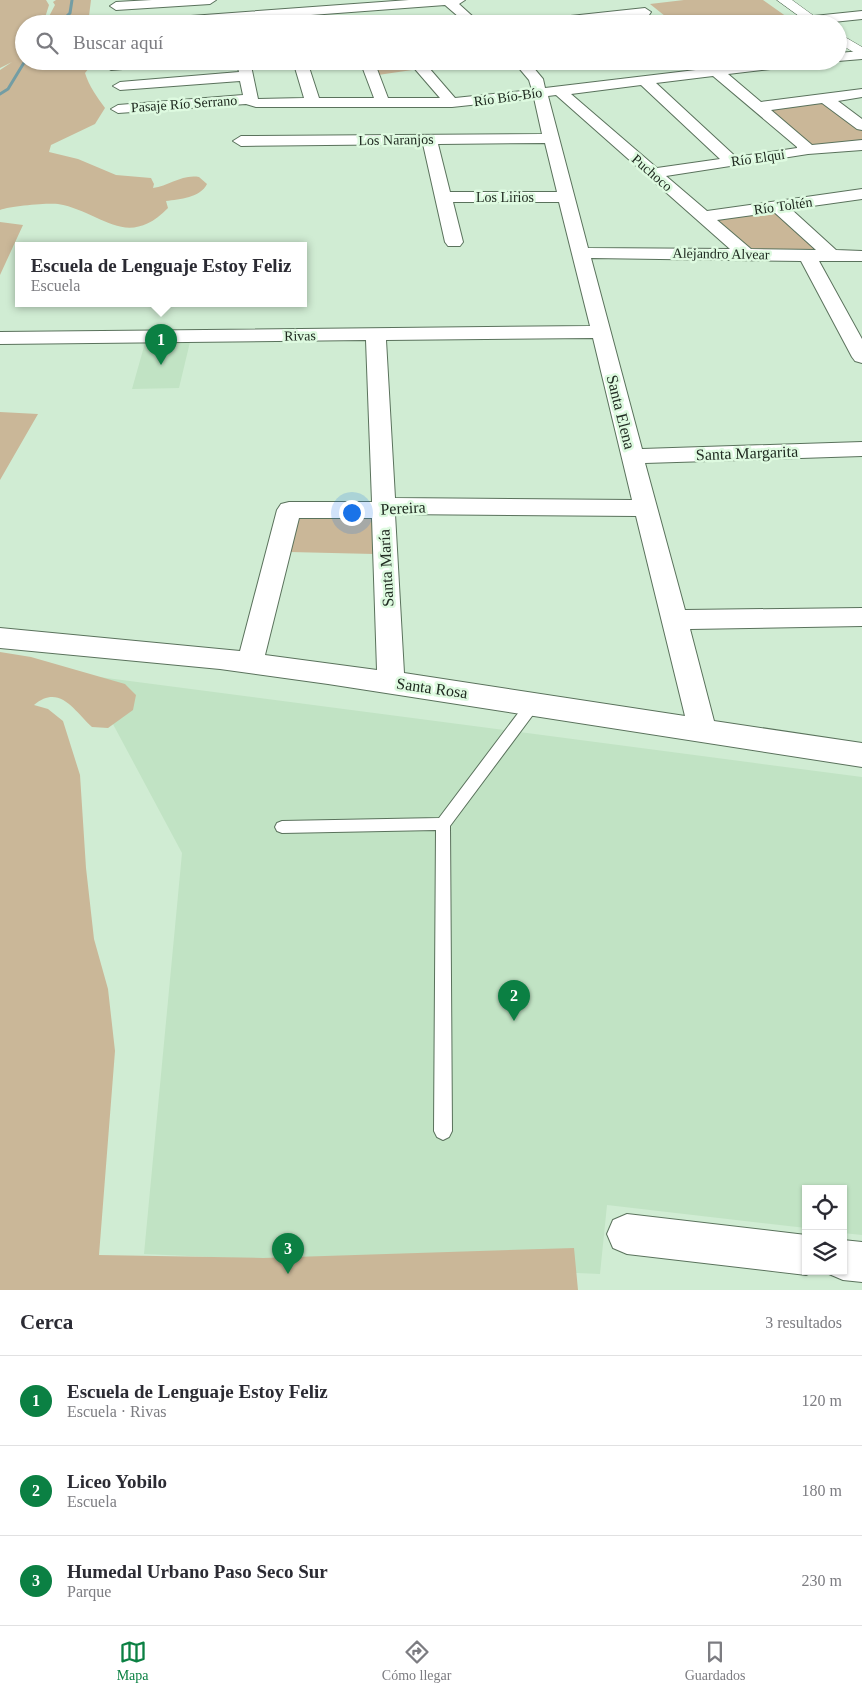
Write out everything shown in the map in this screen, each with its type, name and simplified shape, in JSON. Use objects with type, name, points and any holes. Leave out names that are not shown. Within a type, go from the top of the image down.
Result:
[{"type":"main road","points":[[783,0],[806,15]]},
{"type":"main road","points":[[847,43],[862,54]]},
{"type":"street","points":[[116,7],[210,0]]},
{"type":"street","points":[[230,0],[233,15]]},
{"type":"street","points":[[282,0],[286,15]]},
{"type":"street","points":[[631,0],[648,15]]},
{"type":"street","points":[[300,15],[341,6],[385,11],[454,1],[467,15]]},
{"type":"street","points":[[847,17],[862,15]]},
{"type":"street","points":[[847,56],[862,54]]},
{"type":"street","points":[[245,70],[251,99]]},
{"type":"street","points":[[303,70],[313,103]]},
{"type":"street","points":[[370,70],[383,103]]},
{"type":"street","points":[[423,70],[452,103]]},
{"type":"street","name":"Puchoco","points":[[530,70],[549,91],[653,173],[747,255]]},
{"type":"street","name":"Río Bío-Bío","points":[[251,99],[252,102],[256,103],[452,103],[732,70]]},
{"type":"street","points":[[716,72],[804,145],[805,150]]},
{"type":"street","points":[[120,86],[246,76]]},
{"type":"street","points":[[644,80],[732,162]]},
{"type":"street","name":"Santa Elena","points":[[549,91],[552,138],[566,197],[703,731]]},
{"type":"street","points":[[758,107],[862,93]]},
{"type":"street","points":[[825,98],[862,126]]},
{"type":"street","name":"Pasaje Río Serrano","points":[[118,109],[251,99]]},
{"type":"street","name":"Los Naranjos","points":[[241,141],[552,138]]},
{"type":"street","points":[[429,139],[454,242]]},
{"type":"street","name":"Río Elqui","points":[[653,173],[798,153],[805,150],[862,145]]},
{"type":"street","name":"Río Toltén","points":[[704,217],[862,194]]},
{"type":"street","name":"Los Lirios","points":[[443,197],[566,197]]},
{"type":"street","points":[[778,206],[831,256]]},
{"type":"street","name":"Alejandro Alvear","points":[[581,253],[862,256]]},
{"type":"street","points":[[807,255],[862,357]]},
{"type":"street","name":"Rivas","points":[[0,338],[601,332]]},
{"type":"street","name":"Santa María","points":[[376,335],[391,682]]},
{"type":"street","name":"Santa Margarita","points":[[633,456],[862,449]]},
{"type":"street","name":"Pereira","points":[[250,663],[289,510],[646,508]]},
{"type":"street","points":[[674,620],[862,617]]},
{"type":"street","name":"Santa Rosa","points":[[0,638],[250,663],[391,682],[862,755]]},
{"type":"street","points":[[627,1234],[802,1255]]},
{"type":"street","points":[[847,1260],[862,1262]]},
{"type":"lane","points":[[442,1131],[443,824],[533,704]]},
{"type":"lane","points":[[282,827],[443,824]]},
{"type":"shaded area","points":[[0,0],[46,0],[49,5],[46,15],[15,15],[15,70],[87,70],[85,73],[87,78],[105,108],[95,124],[51,145],[49,152],[78,159],[116,175],[151,178],[154,184],[153,188],[187,177],[199,177],[207,184],[204,189],[195,195],[166,201],[168,208],[153,220],[139,227],[113,225],[73,208],[58,204],[29,205],[0,210],[0,70],[12,62],[0,68]]},
{"type":"shaded area","points":[[56,0],[91,0],[89,15],[50,15],[55,5],[53,2]]},
{"type":"shaded area","points":[[684,0],[763,0],[784,15],[664,15],[650,4]]},
{"type":"shaded area","points":[[374,70],[412,70],[378,75]]},
{"type":"shaded area","points":[[825,100],[862,129],[862,143],[815,149],[766,108]]},
{"type":"shaded area","points":[[776,211],[819,251],[758,251],[748,247],[714,219]]},
{"type":"shaded area","points":[[0,222],[23,225],[15,242],[0,275]]},
{"type":"shaded area","points":[[190,342],[179,388],[132,389],[145,343]]},
{"type":"shaded area","points":[[0,412],[38,414],[0,480]]},
{"type":"shaded area","points":[[368,516],[373,519],[374,554],[290,552],[295,518]]},
{"type":"shaded area","points":[[0,652],[31,657],[125,684],[136,695],[133,710],[108,728],[92,727],[73,708],[59,698],[43,699],[34,705],[48,709],[63,721],[80,775],[86,868],[94,939],[108,989],[115,1051],[99,1255],[263,1258],[574,1248],[578,1290],[0,1290]]},
{"type":"shaded area","points":[[99,677],[862,777],[862,1235],[847,1233],[847,1185],[802,1185],[802,1228],[607,1205],[600,1274],[144,1254],[182,853],[99,698]]},
{"type":"waterway","points":[[68,15],[72,0]]},
{"type":"waterway","points":[[0,94],[8,89],[20,70]]},
{"type":"place","name":"Escuela de Lenguaje Estoy Feliz","points":[[161,365]]},
{"type":"place","name":"Liceo Yobilo","points":[[514,1021]]},
{"type":"place","name":"Humedal Urbano Paso Seco Sur","points":[[288,1274]]}]
